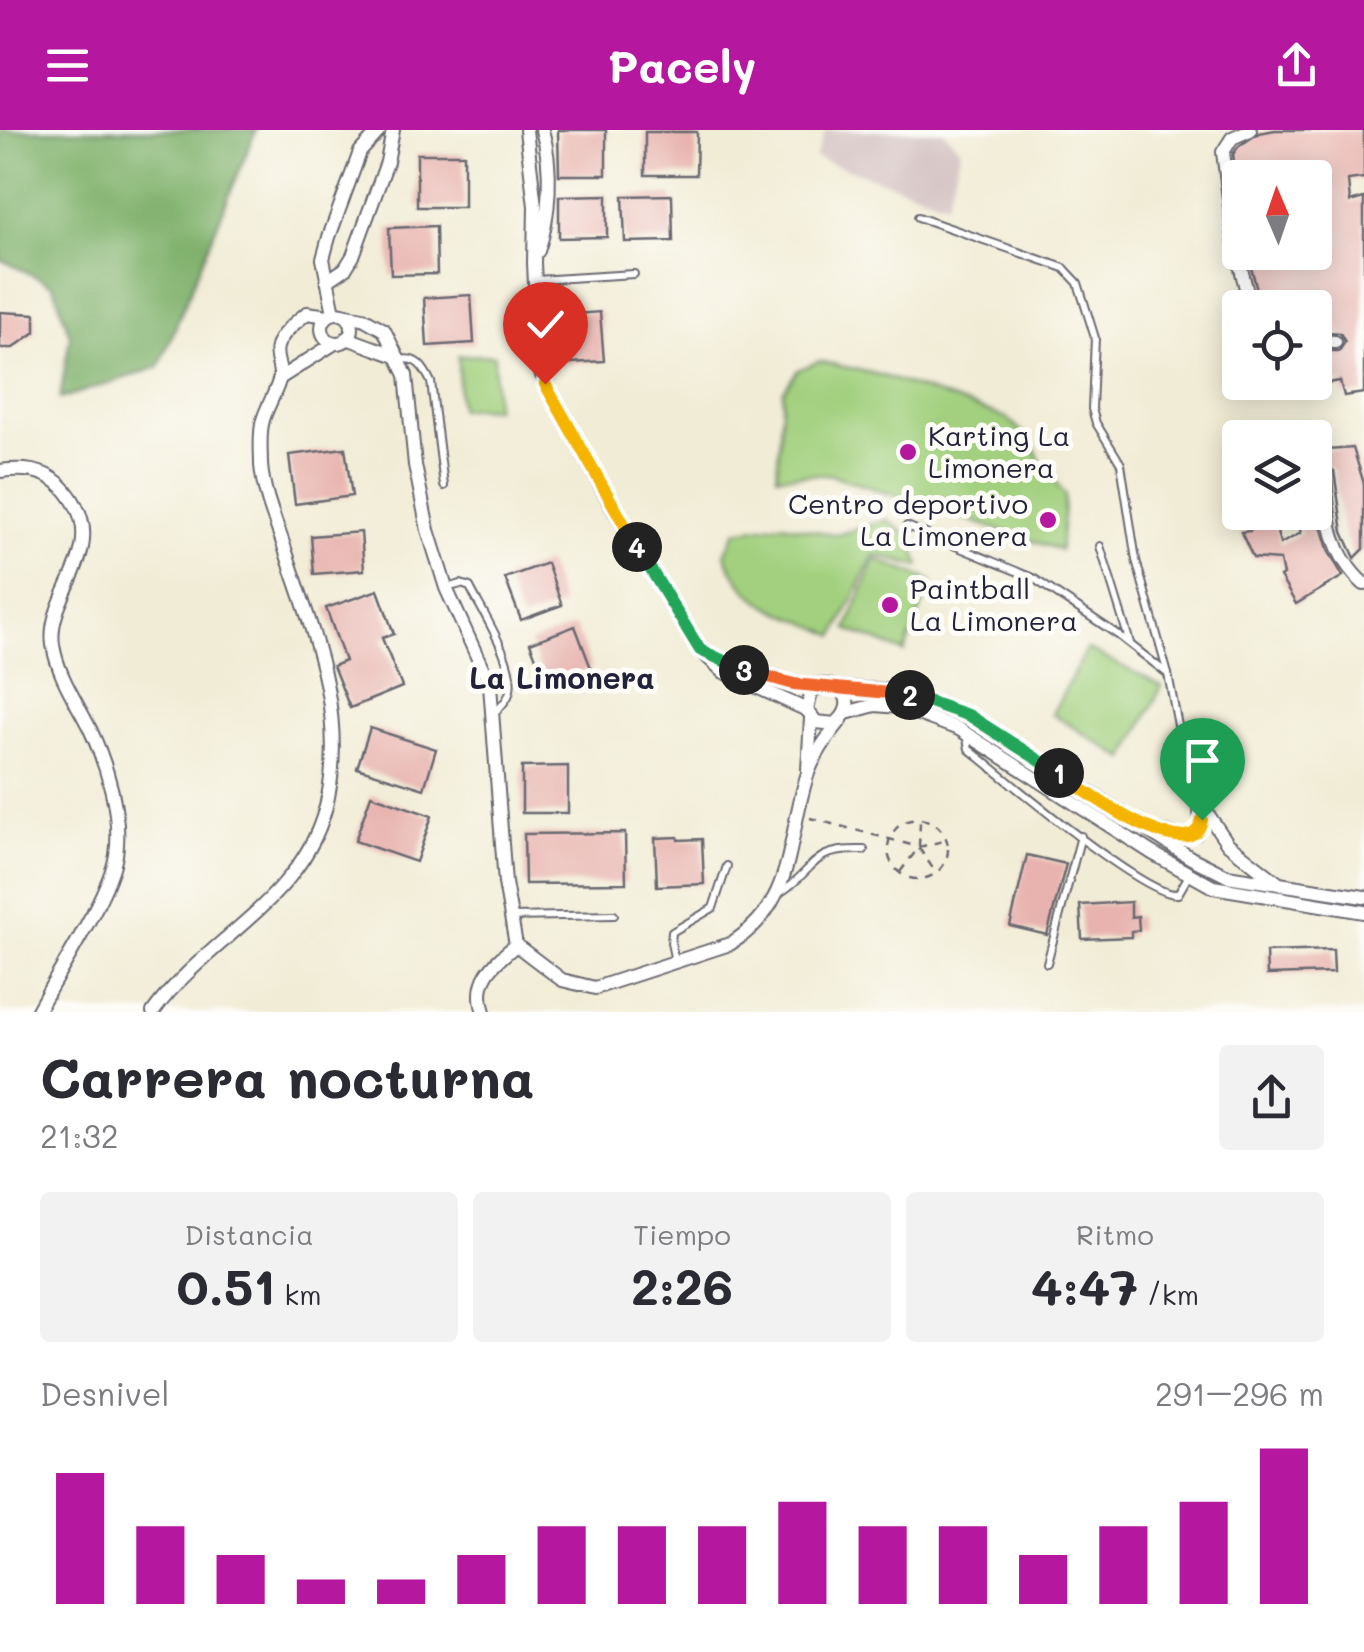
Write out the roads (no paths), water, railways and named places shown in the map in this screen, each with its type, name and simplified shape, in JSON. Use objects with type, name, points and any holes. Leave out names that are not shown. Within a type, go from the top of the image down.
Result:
[{"type":"street","points":[[280,378],[341,340],[351,324],[334,314],[323,260],[360,152],[380,130]]},
{"type":"street","points":[[327,281],[345,269],[353,256],[387,162],[394,130]]},
{"type":"street","points":[[526,130],[535,206],[539,368],[614,510],[700,650],[724,672],[809,714],[822,725],[875,706],[900,707],[966,733],[1213,888],[1364,897]]},
{"type":"street","points":[[534,263],[546,228],[547,153],[542,130]]},
{"type":"street","points":[[1246,290],[1235,245],[1222,152],[1232,138],[1250,130]]},
{"type":"street","points":[[154,1012],[179,981],[275,896],[310,848],[328,797],[333,737],[328,680],[262,470],[261,424],[280,378],[277,348],[288,330],[307,313],[363,318],[384,330],[406,374],[421,504],[446,588],[486,672],[494,715],[510,917],[516,945],[562,980],[596,988],[730,944],[762,919],[777,895],[798,815],[808,772],[811,693],[821,686]]},
{"type":"street","points":[[334,314],[322,323],[327,339],[397,358]]},
{"type":"street","points":[[0,471],[23,468],[61,484],[77,507],[86,533],[52,639],[58,667],[95,744],[118,825],[116,858],[103,891],[37,1012]]},
{"type":"street","points":[[1330,530],[1346,566],[1364,584]]},
{"type":"street","points":[[700,650],[762,677],[895,691],[970,716],[1192,858],[1227,876],[1364,912]]},
{"type":"street","points":[[808,772],[844,717],[845,696],[836,687]]},
{"type":"street","points":[[1143,827],[1192,836],[1201,826],[1200,803]]},
{"type":"street","points":[[1200,803],[1240,857],[1285,894]]},
{"type":"street","points":[[484,1012],[479,995],[486,975],[516,945]]},
{"type":"lane","points":[[918,216],[1064,268],[1078,284],[1095,338],[1092,408],[1096,424],[1121,464],[1136,560],[1200,803]]},
{"type":"lane","points":[[534,280],[634,274]]},
{"type":"lane","points":[[397,358],[415,361],[423,367],[430,382],[444,486]]},
{"type":"lane","points":[[907,526],[1034,578],[1168,674]]},
{"type":"lane","points":[[1100,546],[1130,644]]},
{"type":"lane","points":[[446,588],[461,584],[470,587],[506,659],[511,676],[509,696],[494,715]]},
{"type":"lane","points":[[966,733],[969,749],[1132,874],[1170,895],[1178,894],[1189,875]]},
{"type":"lane","points":[[1047,963],[1081,836]]},
{"type":"lane","points":[[777,895],[796,883],[813,860],[839,850],[864,850]]},
{"type":"lane","points":[[676,962],[672,932],[713,908],[728,866]]},
{"type":"lane","points":[[510,917],[614,915]]},
{"type":"place","name":"Karting La Limonera","points":[[908,452]]},
{"type":"place","name":"Centro deportivo La Limonera","points":[[1048,520]]},
{"type":"place","name":"Paintball La Limonera","points":[[890,605]]},
{"type":"district","name":"La Limonera","points":[[562,679]]}]
